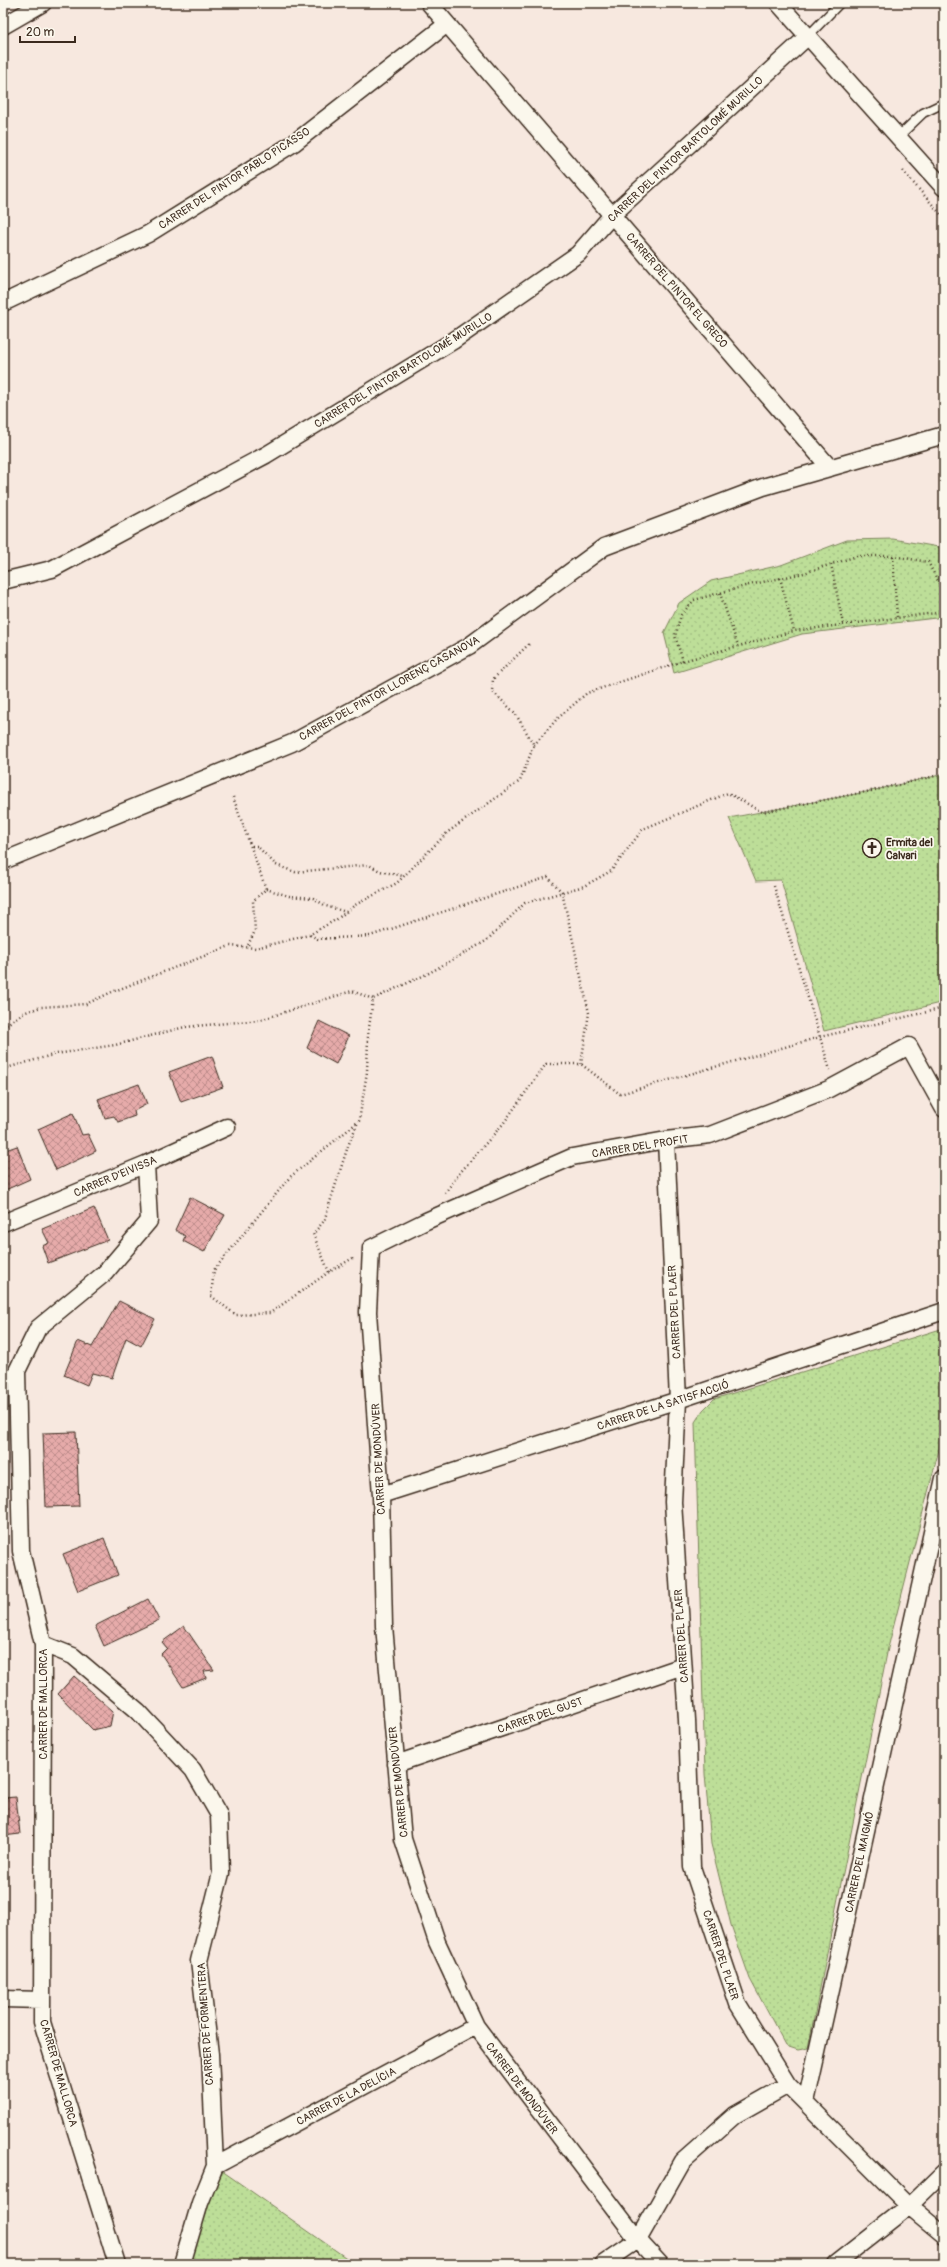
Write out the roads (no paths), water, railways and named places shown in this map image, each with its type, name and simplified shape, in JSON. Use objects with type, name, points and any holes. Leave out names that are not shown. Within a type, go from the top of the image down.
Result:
[{"type":"street","points":[[3,26],[43,3]]},
{"type":"street","name":"CARRER DEL PINTOR EL GRECO","points":[[429,3],[830,468]]},
{"type":"street","points":[[778,3],[944,188]]},
{"type":"street","name":"CARRER DEL PINTOR PABLO PICASSO","points":[[3,303],[148,234],[294,143],[447,24]]},
{"type":"street","name":"CARRER DEL PINTOR BARTOLOMÉ MURILLO","points":[[3,580],[52,568],[272,451],[453,341],[578,254],[612,215],[807,37]]},
{"type":"street","name":"CARRER DEL PINTOR LLORENÇ CASANOVA","points":[[3,861],[292,743],[468,646],[604,547],[763,487],[944,435]]},
{"type":"street","name":"CARRER DEL PROFIT","points":[[371,1248],[426,1221],[572,1157],[666,1140],[710,1135],[835,1086],[909,1046],[944,1109]]},
{"type":"street","name":"CARRER D'EIVISSA","points":[[3,1223],[146,1164],[227,1128]]},
{"type":"street","name":"CARRER DEL PLAER","points":[[666,1140],[678,1400],[673,1502],[683,1666],[692,1867],[738,2004],[788,2085],[806,2102]]},
{"type":"street","name":"CARRER DE MALLORCA","points":[[117,2264],[42,2022],[43,1644],[21,1551],[17,1370],[38,1328],[105,1272],[149,1221],[146,1164]]},
{"type":"street","name":"CARRER DE MONDÚVER","points":[[371,1248],[368,1312],[381,1495],[384,1626],[403,1839],[437,1942],[476,2026],[638,2240],[660,2264]]},
{"type":"street","name":"CARRER DE LA SATISFACCIÓ","points":[[381,1495],[678,1400],[944,1311]]},
{"type":"street","name":"CARRER DEL MAIGMÓ","points":[[806,2102],[944,1478]]},
{"type":"street","name":"CARRER DE FORMENTERA","points":[[43,1644],[73,1656],[138,1711],[193,1770],[219,1815],[221,1872],[199,1961],[210,2054],[215,2166],[200,2203],[182,2264]]},
{"type":"street","name":"CARRER DEL GUST","points":[[396,1764],[683,1666]]},
{"type":"street","points":[[3,1999],[42,2000]]},
{"type":"street","name":"CARRER DE LA DELÍCIA","points":[[215,2166],[476,2026]]},
{"type":"street","points":[[603,2264],[638,2240],[683,2161],[735,2115],[788,2085]]},
{"type":"street","points":[[806,2102],[910,2206],[944,2235]]},
{"type":"street","points":[[835,2264],[910,2206],[944,2172]]},
{"type":"lane","points":[[807,37],[840,3]]},
{"type":"lane","points":[[898,137],[923,113],[944,103]]},
{"type":"place","name":"Ermita del Calvari","points":[[872,848]]}]
